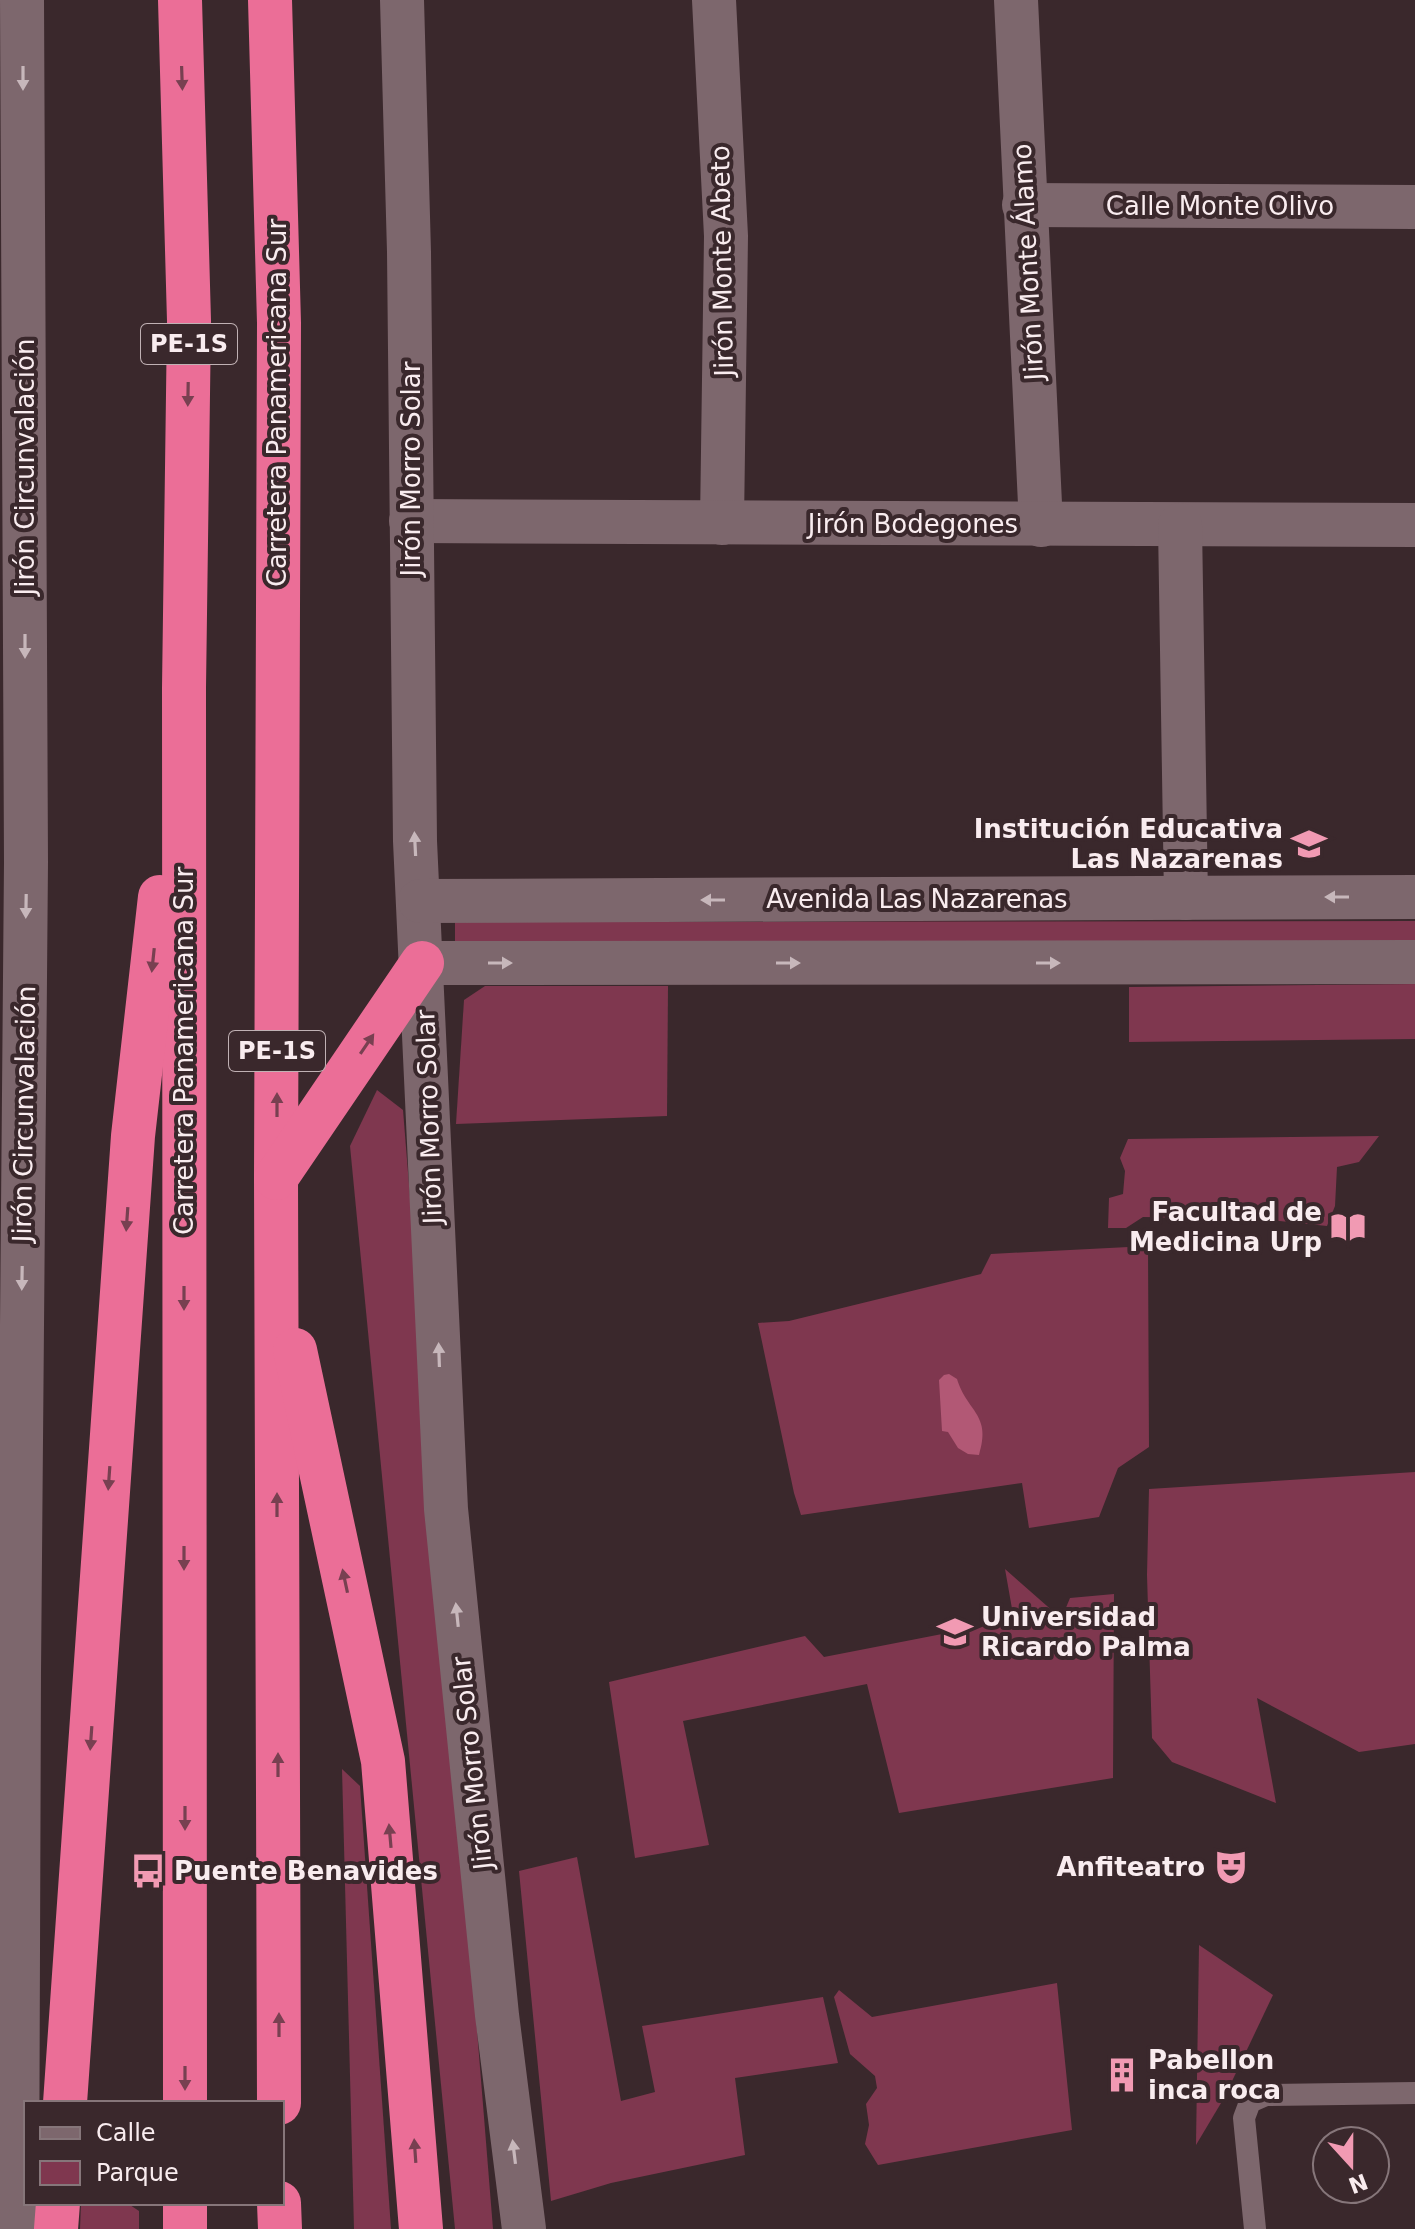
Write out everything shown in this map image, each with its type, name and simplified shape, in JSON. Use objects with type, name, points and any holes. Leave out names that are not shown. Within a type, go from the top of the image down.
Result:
[{"type":"highway","name":"Carretera Panamericana Sur","points":[[180,0],[189,321],[184,688],[185,2101]]},
{"type":"highway","name":"Carretera Panamericana Sur","points":[[270,0],[279,323],[276,1178],[279,2101]]},
{"type":"highway","points":[[65,2101],[133,1136],[184,688]]},
{"type":"highway","points":[[276,1178],[422,963]]},
{"type":"highway","points":[[277,1263],[383,1761],[421,2229]]},
{"type":"highway","points":[[56,2229],[58,2205]]},
{"type":"highway","points":[[185,2205],[185,2229]]},
{"type":"highway","points":[[279,2205],[280,2229]]},
{"type":"street","name":"Jirón Circunvalación","points":[[17,2229],[9,1672],[26,862],[12,442],[22,0]]},
{"type":"street","name":"Jirón Morro Solar","points":[[402,0],[409,252],[415,841],[446,1509],[497,2015],[524,2229]]},
{"type":"street","name":"Jirón Monte Abeto","points":[[714,0],[726,236],[722,523]]},
{"type":"street","name":"Jirón Monte Álamo","points":[[1016,0],[1041,525]]},
{"type":"street","name":"Calle Monte Olivo","points":[[1024,205],[1415,207]]},
{"type":"street","name":"Jirón Bodegones","points":[[411,521],[1415,525]]},
{"type":"street","points":[[1180,525],[1186,898]]},
{"type":"street","name":"Avenida Las Nazarenas","points":[[420,901],[1415,897]]},
{"type":"street","points":[[422,963],[1415,962]]},
{"type":"lane","points":[[1255,2229],[1244,2118],[1250,2102],[1266,2095],[1415,2093]]},
{"type":"green space","points":[[1415,921],[1415,945],[455,946],[455,922]]},
{"type":"green space","points":[[1415,984],[1415,1039],[1129,1042],[1129,987]]},
{"type":"green space","points":[[485,986],[668,986],[667,1116],[456,1124],[464,1000]]},
{"type":"green space","points":[[377,1090],[403,1110],[493,2229],[455,2229],[350,1146]]},
{"type":"green space","points":[[1379,1136],[1359,1162],[1337,1167],[1335,1206],[1327,1226],[1260,1219],[1143,1217],[1126,1228],[1108,1228],[1109,1198],[1123,1194],[1125,1171],[1120,1158],[1128,1139]]},
{"type":"green space","points":[[1148,1246],[1149,1447],[1118,1468],[1099,1517],[1029,1528],[1022,1483],[801,1515],[758,1323],[789,1321],[981,1274],[991,1254]]},
{"type":"green space","points":[[1415,1472],[1415,1744],[1359,1752],[1257,1698],[1276,1803],[1172,1762],[1152,1738],[1147,1575],[1149,1489]]},
{"type":"green space","points":[[1005,1569],[1055,1613],[1065,1610],[1070,1598],[1114,1594],[1113,1778],[899,1813],[867,1684],[683,1721],[709,1845],[635,1858],[609,1682],[805,1636],[824,1657],[1014,1620]]},
{"type":"green space","points":[[342,1769],[360,1786],[391,2229],[354,2229]]},
{"type":"green space","points":[[577,1857],[621,2101],[655,2092],[642,2026],[823,1997],[838,2063],[735,2078],[745,2155],[611,2183],[551,2201],[519,1871]]},
{"type":"green space","points":[[1199,1945],[1273,1995],[1224,2098],[1196,2145]]},
{"type":"green space","points":[[1057,1983],[1072,2130],[878,2165],[865,2144],[869,2125],[866,2104],[877,2088],[875,2076],[850,2054],[834,1997],[839,1990],[872,2017]]},
{"type":"green space","points":[[81,2205],[130,2205],[139,2211],[139,2229],[80,2229]]},
{"type":"shaded area","points":[[949,1374],[957,1379],[980,1422],[982,1441],[979,1455],[968,1454],[958,1448],[948,1432],[942,1431],[939,1380]]},
{"type":"place","name":"Institución Educativa Las Nazarenas","points":[[1309,844]]},
{"type":"place","name":"Facultad de Medicina Urp","points":[[1348,1227]]},
{"type":"place","name":"Universidad Ricardo Palma","points":[[955,1632]]},
{"type":"place","name":"Anfiteatro","points":[[1231,1867]]},
{"type":"place","name":"Puente Benavides","points":[[148,1871]]},
{"type":"place","name":"Pabellon inca roca","points":[[1122,2075]]}]
